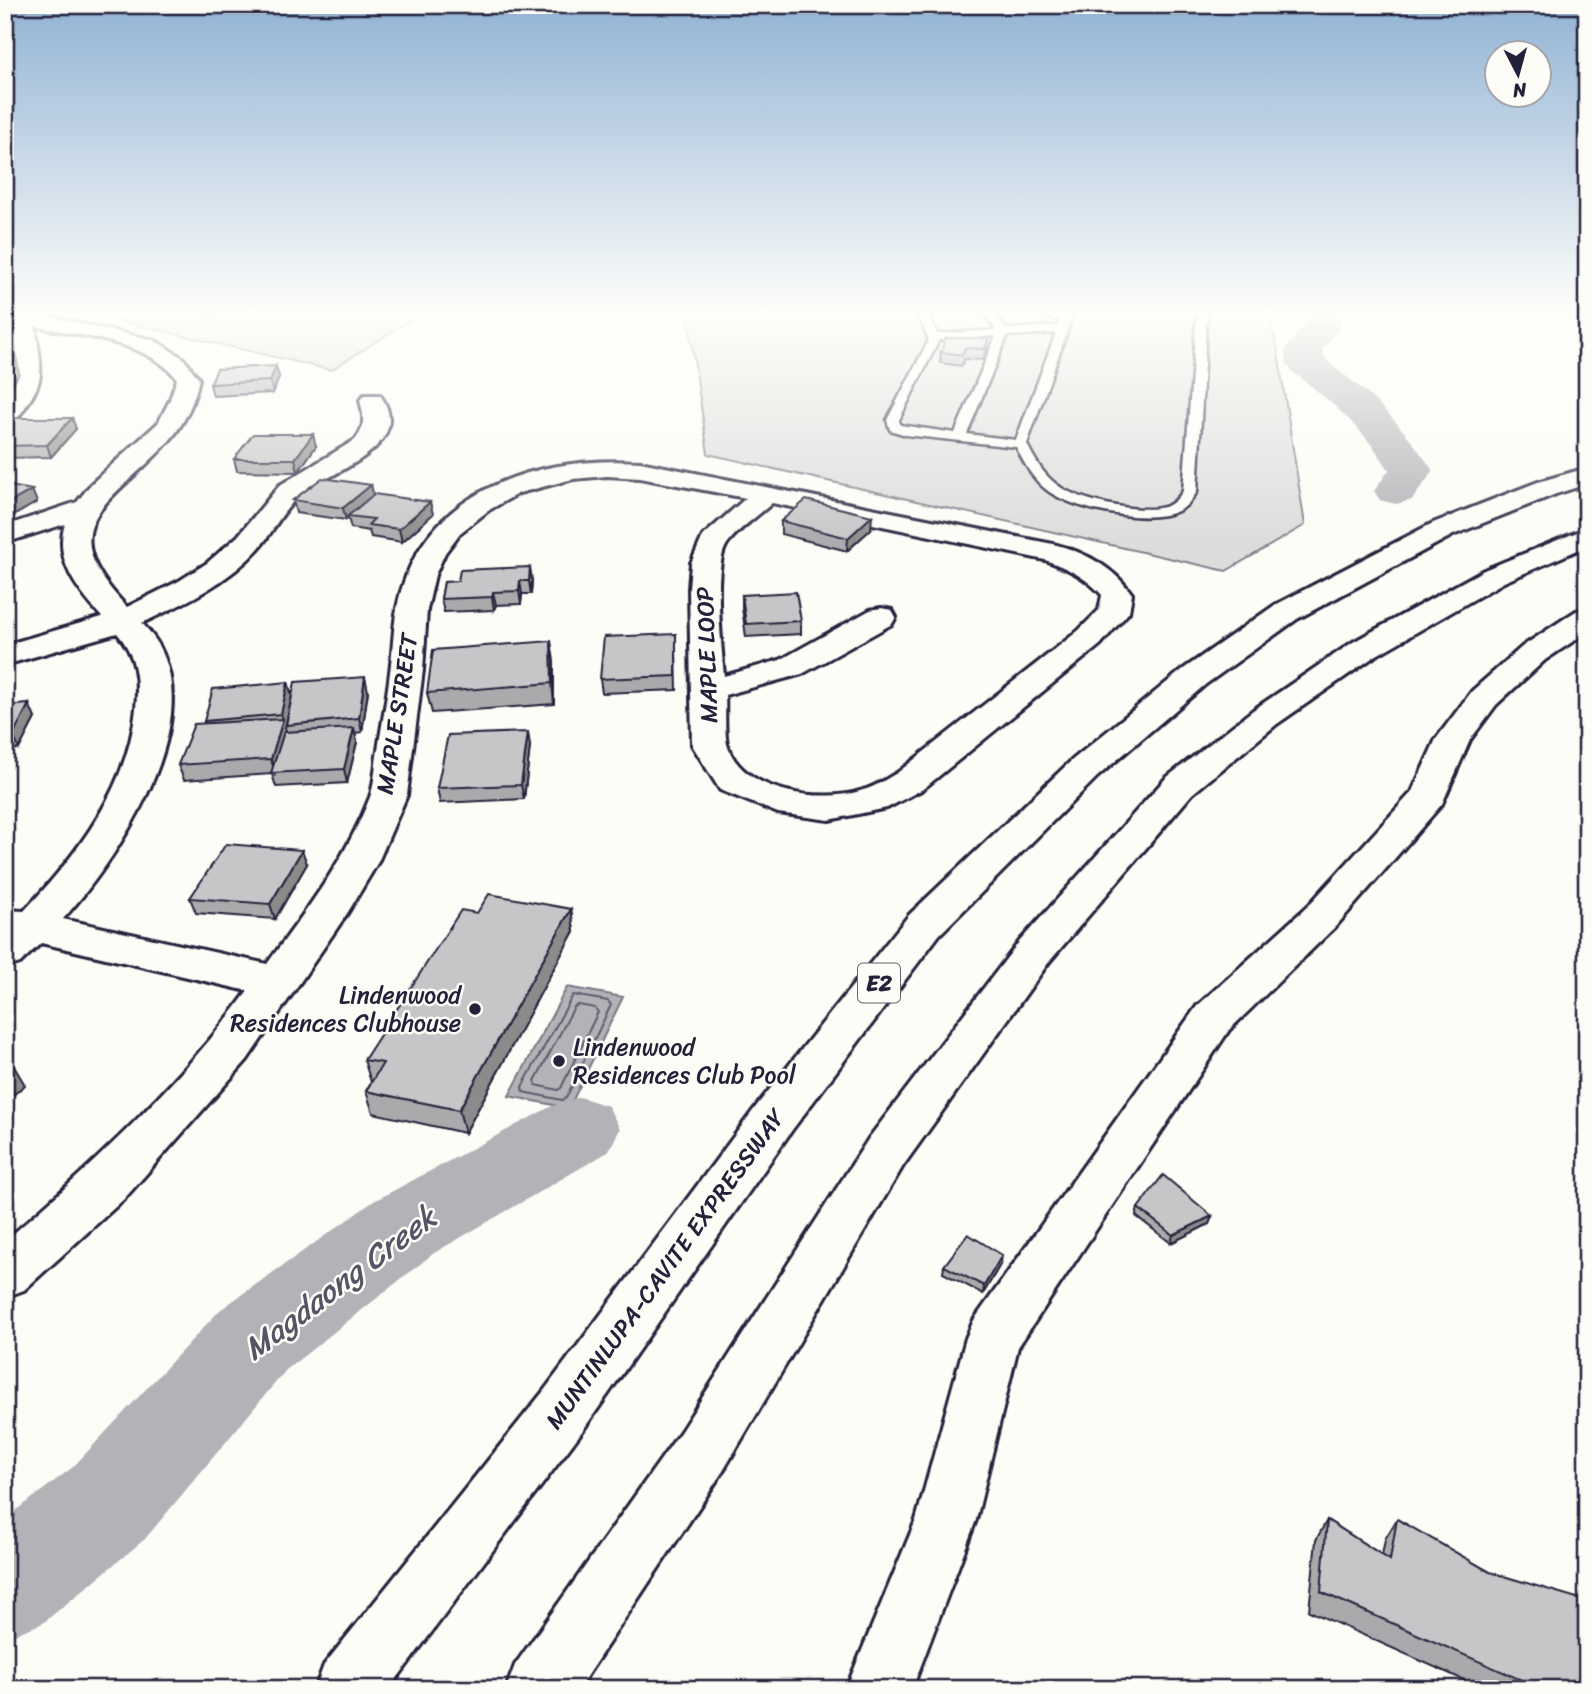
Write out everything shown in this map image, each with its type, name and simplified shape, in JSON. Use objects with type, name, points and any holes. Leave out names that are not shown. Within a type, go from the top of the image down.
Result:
[{"type":"main road","points":[[5,418],[25,389]]},
{"type":"main road","points":[[5,535],[84,508],[159,438],[183,403],[186,389]]},
{"type":"main road","points":[[5,654],[122,620],[202,579],[242,548],[289,491],[363,448],[376,424],[377,412],[372,400]]},
{"type":"main road","name":"MAPLE STREET","points":[[5,1274],[106,1184],[231,1048],[358,862],[389,794],[420,575],[431,552],[450,527],[479,504],[510,487],[573,471],[607,468],[640,470],[766,494]]},
{"type":"main road","name":"MUNTINLUPA-CAVITE EXPRESSWAY","points":[[348,1689],[563,1411],[775,1117],[924,925],[1084,769],[1194,677],[1286,612],[1443,529],[1547,488],[1587,476]]},
{"type":"main road","name":"MAPLE LOOP","points":[[766,494],[1053,554],[1085,565],[1106,579],[1117,594],[1114,612],[1089,638],[910,781],[874,800],[829,808],[778,802],[733,782],[710,745],[708,689],[704,589],[706,563],[713,542],[766,494]]},
{"type":"main road","points":[[15,934],[83,869],[124,805],[146,751],[154,710],[153,678],[145,649],[88,581],[75,557],[77,528],[84,508]]},
{"type":"main road","points":[[539,1689],[702,1451],[886,1152],[1034,952],[1179,786],[1265,717],[1364,649],[1494,576],[1587,536]]},
{"type":"main road","points":[[708,689],[751,680],[791,667],[881,617]]},
{"type":"main road","points":[[879,1689],[946,1520],[993,1338],[1213,1018],[1322,916],[1429,796],[1453,739],[1484,698],[1534,653],[1587,618]]},
{"type":"main road","points":[[15,934],[278,982]]},
{"type":"lane","points":[[909,389],[893,423],[898,429],[1021,444]]},
{"type":"lane","points":[[959,438],[979,389]]},
{"type":"lane","points":[[1040,389],[1021,444],[1028,461],[1055,490],[1094,506],[1140,513],[1175,508],[1190,492],[1197,389]]},
{"type":"shaded area","points":[[699,389],[1284,389],[1305,525],[1226,571],[708,454]]},
{"type":"water","name":"Lindenwood Residences Club Pool","points":[[567,987],[623,997],[569,1108],[509,1096]]},
{"type":"building","points":[[14,418],[72,418],[47,445],[5,446],[5,427]]},
{"type":"building","points":[[253,434],[313,434],[295,459],[234,459]]},
{"type":"building","points":[[322,478],[371,485],[343,508],[293,500]]},
{"type":"building","points":[[5,485],[32,490],[5,505]]},
{"type":"building","points":[[374,494],[430,502],[399,529],[368,525],[374,519],[348,516]]},
{"type":"building","points":[[806,500],[872,516],[848,538],[781,521]]},
{"type":"building","points":[[530,567],[529,581],[520,581],[519,591],[493,592],[492,597],[441,599],[444,582],[458,581],[460,570]]},
{"type":"building","points":[[796,592],[801,621],[746,624],[742,595]]},
{"type":"building","points":[[676,634],[676,676],[600,679],[604,637]]},
{"type":"building","points":[[551,641],[552,683],[427,693],[433,650]]},
{"type":"building","points":[[365,677],[359,718],[286,725],[295,682]]},
{"type":"building","points":[[288,682],[281,714],[204,721],[213,689]]},
{"type":"building","points":[[29,704],[13,735],[5,735],[5,706]]},
{"type":"building","points":[[283,719],[271,759],[178,765],[194,724]]},
{"type":"building","points":[[354,728],[344,769],[271,773],[284,732]]},
{"type":"building","points":[[528,732],[521,785],[437,788],[448,735]]},
{"type":"building","points":[[226,844],[302,850],[270,904],[190,898]]},
{"type":"building","name":"Lindenwood Residences Clubhouse","points":[[489,894],[571,909],[459,1110],[366,1091],[383,1063],[364,1060],[461,910],[477,913]]},
{"type":"building","points":[[5,1059],[12,1063],[5,1069]]},
{"type":"building","points":[[1163,1175],[1212,1216],[1173,1235],[1138,1208]]},
{"type":"building","points":[[968,1234],[1002,1255],[984,1286],[944,1266]]},
{"type":"building","points":[[1397,1519],[1490,1572],[1587,1601],[1587,1689],[1542,1689],[1321,1592],[1327,1520],[1390,1560]]},
{"type":"waterway","points":[[1338,389],[1378,426],[1411,471],[1396,491]]},
{"type":"waterway","name":"Magdaong Creek","points":[[5,1585],[109,1503],[253,1340],[404,1227],[580,1129]]},
{"type":"place","name":"Lindenwood Residences Clubhouse","points":[[475,1009]]},
{"type":"place","name":"Lindenwood Residences Club Pool","points":[[559,1061]]}]
